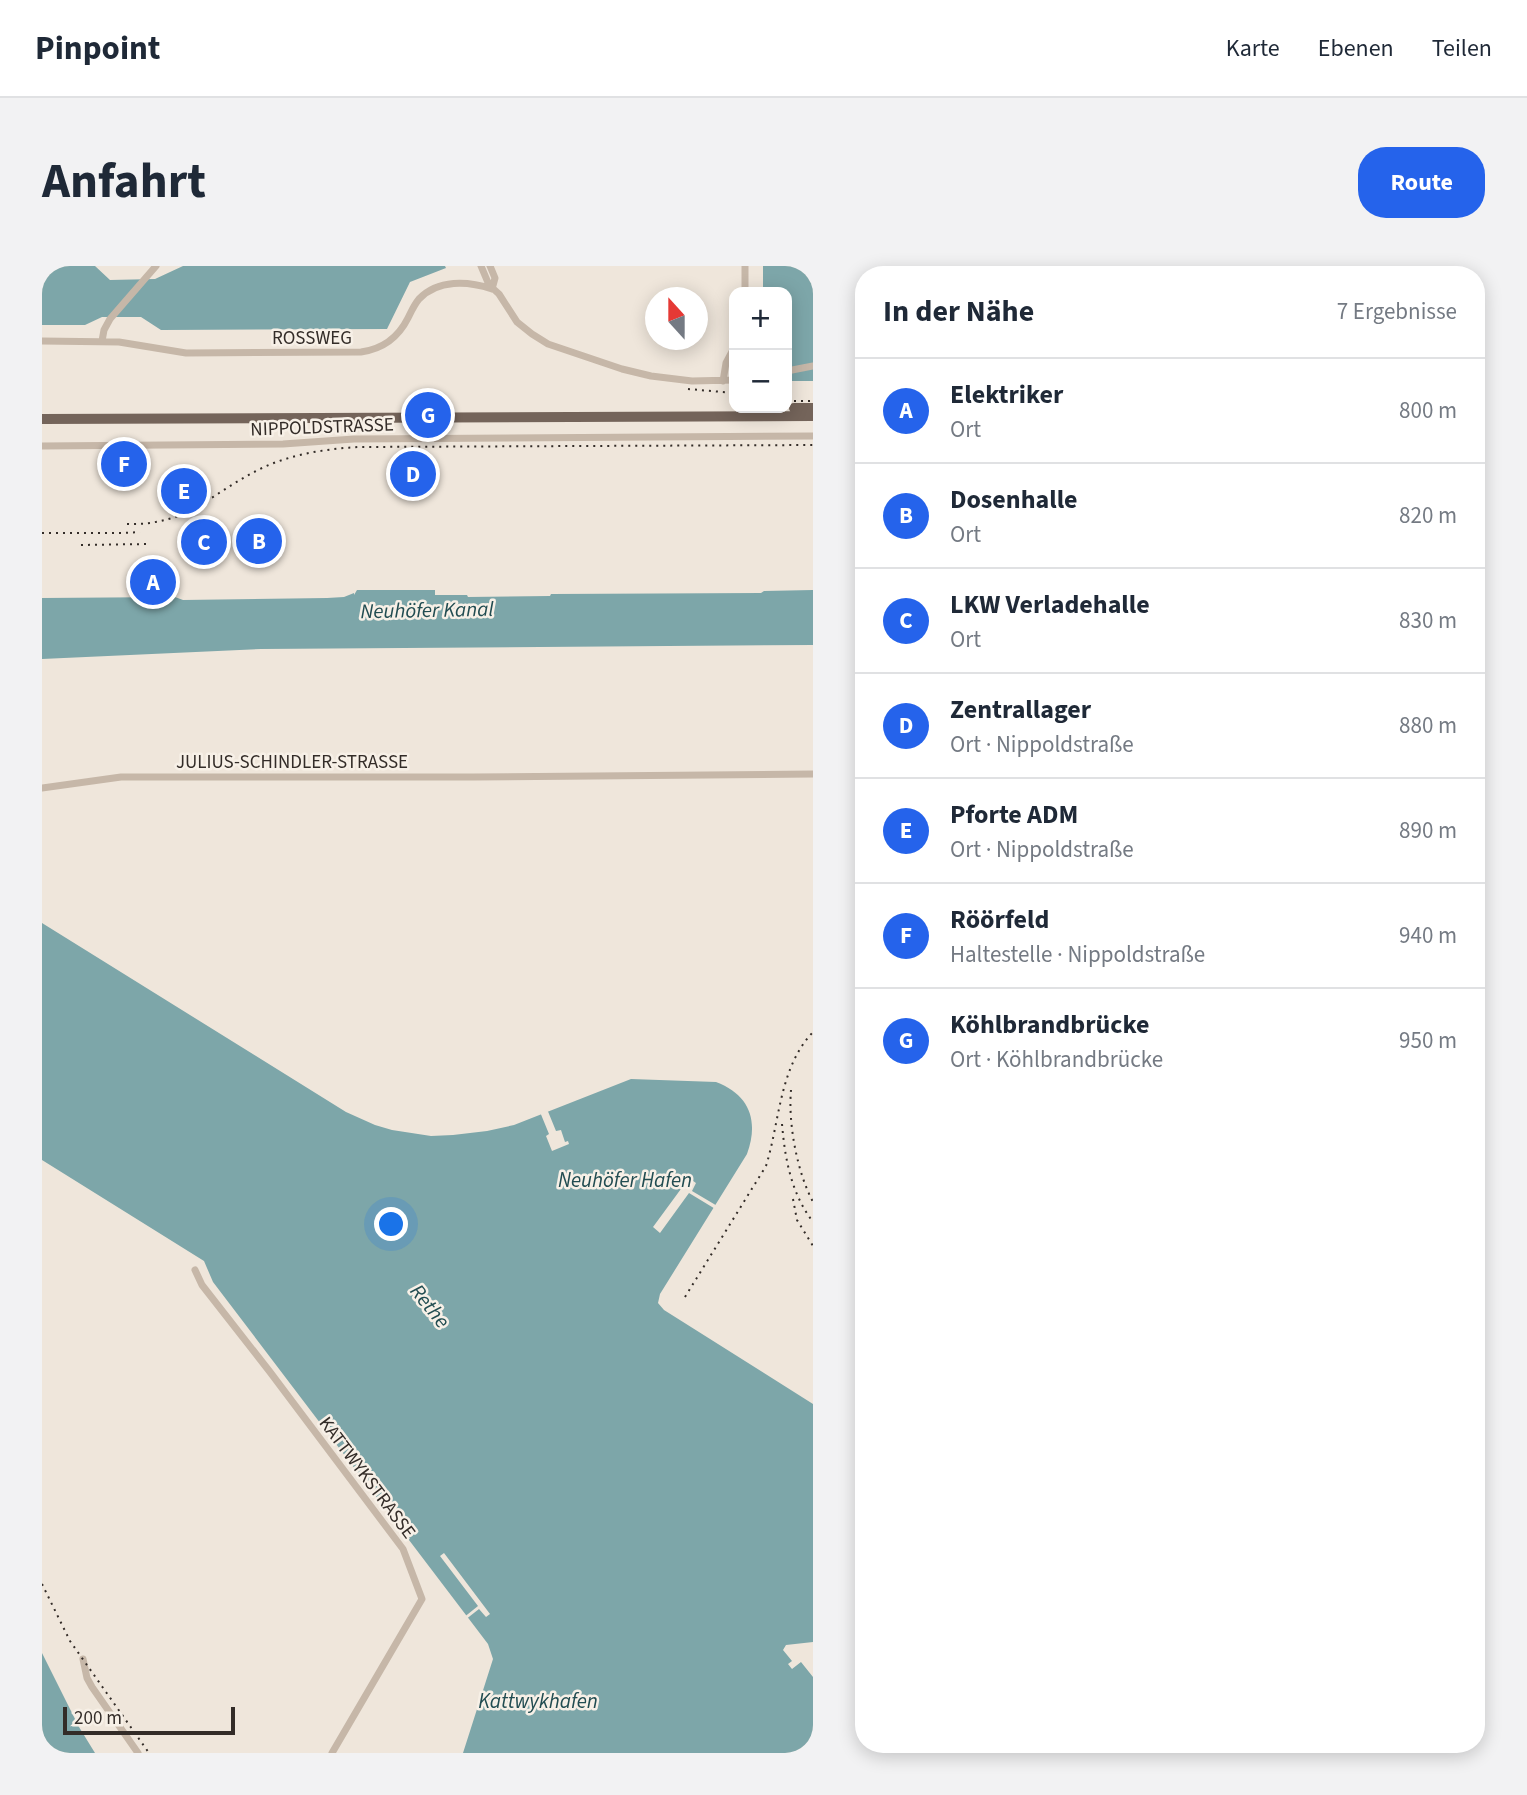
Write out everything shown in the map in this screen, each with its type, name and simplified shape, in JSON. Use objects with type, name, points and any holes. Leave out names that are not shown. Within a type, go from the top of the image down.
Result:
[{"type":"main road","points":[[42,413],[813,408]]},
{"type":"main road","points":[[42,419],[813,415]]},
{"type":"street","points":[[102,341],[110,319],[156,266]]},
{"type":"street","points":[[491,266],[495,280],[492,289]]},
{"type":"street","points":[[744,287],[745,266]]},
{"type":"street","points":[[481,267],[492,289],[499,294],[514,317],[526,330],[548,344],[641,374],[683,380],[729,380]]},
{"type":"street","points":[[466,283],[479,276],[481,267]]},
{"type":"street","name":"ROSSWEG","points":[[42,341],[127,343],[186,353],[367,352],[385,345],[397,335],[415,305],[430,290],[447,284],[466,283],[492,289]]},
{"type":"street","points":[[723,381],[726,363],[733,350]]},
{"type":"street","points":[[792,370],[813,366]]},
{"type":"street","name":"NIPPOLDSTRASSE","points":[[42,446],[283,444],[354,439],[813,436]]},
{"type":"street","name":"JULIUS-SCHINDLER-STRASSE","points":[[42,788],[121,777],[813,774]]},
{"type":"street","name":"KATTWYKSTRASSE","points":[[195,1270],[202,1285],[278,1381],[403,1549],[422,1599],[332,1753]]},
{"type":"street","points":[[83,1659],[92,1687],[138,1753]]},
{"type":"water","points":[[42,266],[95,266],[110,280],[155,279],[183,266],[446,268],[410,282],[387,329],[161,330],[141,317],[102,317],[85,325],[42,325]]},
{"type":"water","points":[[763,266],[813,266],[813,381],[792,381],[792,287],[763,287]]},
{"type":"water","name":"Neuhöfer Kanal","points":[[357,590],[435,590],[435,595],[468,597],[813,590],[813,645],[261,649],[42,659],[42,598],[327,598],[354,595]]},
{"type":"water","points":[[42,923],[346,1112],[392,1130],[431,1136],[487,1131],[514,1125],[631,1079],[716,1082],[737,1094],[749,1110],[751,1120],[751,1142],[747,1154],[660,1294],[658,1303],[664,1310],[813,1404],[813,1642],[786,1645],[783,1650],[792,1661],[788,1664],[792,1669],[801,1662],[813,1677],[813,1753],[463,1753],[493,1659],[488,1644],[213,1282],[204,1261],[42,1160]]},
{"type":"water","points":[[42,1653],[79,1727],[95,1753],[42,1753]]},
{"type":"pier","points":[[547,1109],[556,1131],[561,1130],[565,1142],[568,1141],[569,1144],[552,1151],[546,1136],[549,1134],[540,1112]]},
{"type":"pier","points":[[689,1178],[696,1183],[692,1191],[719,1207],[717,1210],[689,1193],[660,1233],[653,1227]]},
{"type":"pier","points":[[444,1553],[490,1614],[486,1617],[479,1609],[465,1620],[463,1618],[478,1606],[440,1556]]},
{"type":"railway","points":[[688,389],[729,393]]},
{"type":"railway","points":[[792,401],[813,401]]},
{"type":"railway","points":[[127,524],[151,523],[183,514],[273,463],[333,449],[813,445]]},
{"type":"railway","points":[[42,533],[140,532]]},
{"type":"railway","points":[[81,545],[148,544]]},
{"type":"railway","points":[[685,1297],[766,1166],[787,1078],[802,1046],[813,1032]]},
{"type":"railway","points":[[791,1090],[795,1147],[802,1176],[813,1202]]},
{"type":"railway","points":[[782,1124],[790,1175],[799,1199],[813,1222]]},
{"type":"railway","points":[[793,1199],[797,1220],[813,1246]]},
{"type":"railway","points":[[42,1584],[70,1641],[149,1753]]},
{"type":"place","name":"Köhlbrandbrücke","points":[[428,415]]},
{"type":"place","name":"Röörfeld","points":[[124,464]]},
{"type":"place","name":"Zentrallager","points":[[413,474]]},
{"type":"place","name":"Pforte ADM","points":[[184,491]]},
{"type":"place","name":"Dosenhalle","points":[[259,541]]},
{"type":"place","name":"LKW Verladehalle","points":[[204,542]]},
{"type":"place","name":"Elektriker","points":[[153,582]]},
{"type":"water label","name":"Neuhöfer Hafen","points":[[625,1180]]},
{"type":"water label","name":"Rethe","points":[[430,1306]]},
{"type":"water label","name":"Kattwykhafen","points":[[538,1701]]}]
